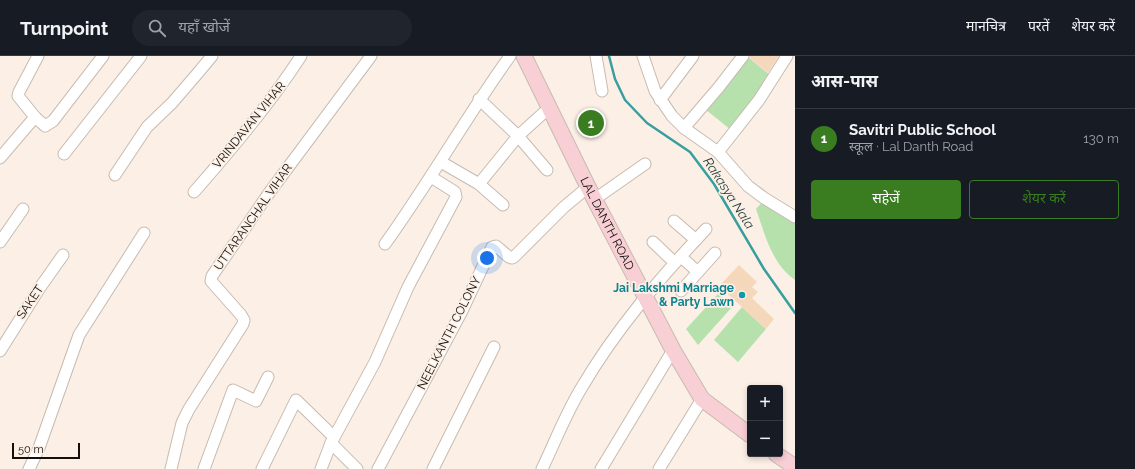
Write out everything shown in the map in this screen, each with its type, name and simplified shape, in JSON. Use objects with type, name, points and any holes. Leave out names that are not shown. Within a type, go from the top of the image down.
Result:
[{"type":"street","points":[[38,56],[18,96],[45,126],[53,121],[103,56]]},
{"type":"street","points":[[64,154],[141,56]]},
{"type":"street","points":[[115,175],[147,127],[172,103],[212,56]]},
{"type":"street","name":"VRINDAVAN VIHAR","points":[[194,192],[232,149],[286,79],[301,56]]},
{"type":"street","name":"UTTARANCHAL VIHAR","points":[[171,469],[182,423],[189,409],[243,324],[244,320],[211,281],[212,276],[269,193],[371,56]]},
{"type":"street","points":[[385,244],[406,216],[479,100],[510,56]]},
{"type":"street","name":"LAL DANTH ROAD","points":[[524,56],[591,193],[672,350],[702,399],[747,433]]},
{"type":"street","points":[[596,56],[602,91]]},
{"type":"street","points":[[643,56],[655,91],[672,116],[684,128],[718,152],[748,186],[764,198],[794,214]]},
{"type":"street","points":[[660,100],[693,56]]},
{"type":"street","points":[[684,128],[743,56]]},
{"type":"street","points":[[718,152],[759,100],[787,56]]},
{"type":"street","points":[[479,100],[518,136],[547,170]]},
{"type":"street","points":[[479,184],[518,136],[550,107]]},
{"type":"street","points":[[0,158],[35,116]]},
{"type":"street","points":[[441,162],[479,184],[503,205]]},
{"type":"street","points":[[591,193],[645,164]]},
{"type":"street","points":[[321,469],[332,440],[375,362],[408,287],[456,197],[455,192],[431,177]]},
{"type":"street","name":"NEELKANTH COLONY","points":[[378,469],[462,310],[492,247],[496,246],[509,257],[514,257],[564,207],[591,193]]},
{"type":"street","points":[[0,242],[23,209]]},
{"type":"street","points":[[674,221],[696,240]]},
{"type":"street","points":[[542,469],[581,388],[614,337],[646,297],[706,229]]},
{"type":"street","points":[[29,469],[39,448],[78,335],[144,233]]},
{"type":"street","points":[[653,242],[698,272]]},
{"type":"street","points":[[681,291],[715,253]]},
{"type":"street","name":"SAKET","points":[[0,351],[39,288],[63,255]]},
{"type":"street","points":[[433,469],[494,347]]},
{"type":"street","points":[[601,469],[672,350]]},
{"type":"street","points":[[204,469],[233,390],[256,401],[268,377]]},
{"type":"street","points":[[659,469],[702,399]]},
{"type":"street","points":[[262,469],[296,400],[357,469]]},
{"type":"street","points":[[780,457],[795,467]]},
{"type":"green space","points":[[747,56],[771,76],[731,130],[705,109]]},
{"type":"green space","points":[[763,201],[795,222],[795,280],[780,266],[766,239],[756,209]]},
{"type":"green space","points":[[718,294],[733,306],[698,345],[686,329]]},
{"type":"green space","points":[[742,307],[766,329],[738,362],[714,340]]},
{"type":"building","points":[[750,56],[779,56],[768,73],[750,58]]},
{"type":"building","name":"Jai Lakshmi Marriage & Party Lawn","points":[[739,265],[757,282],[752,287],[758,292],[752,298],[774,319],[766,329],[719,286]]},
{"type":"waterway","name":"Rakasya Nala","points":[[609,56],[615,79],[625,100],[647,123],[690,152],[714,184],[764,269],[795,313]]},
{"type":"place","name":"Savitri Public School","points":[[591,123]]},
{"type":"place","name":"Jai Lakshmi Marriage & Party Lawn","points":[[742,295]]}]
